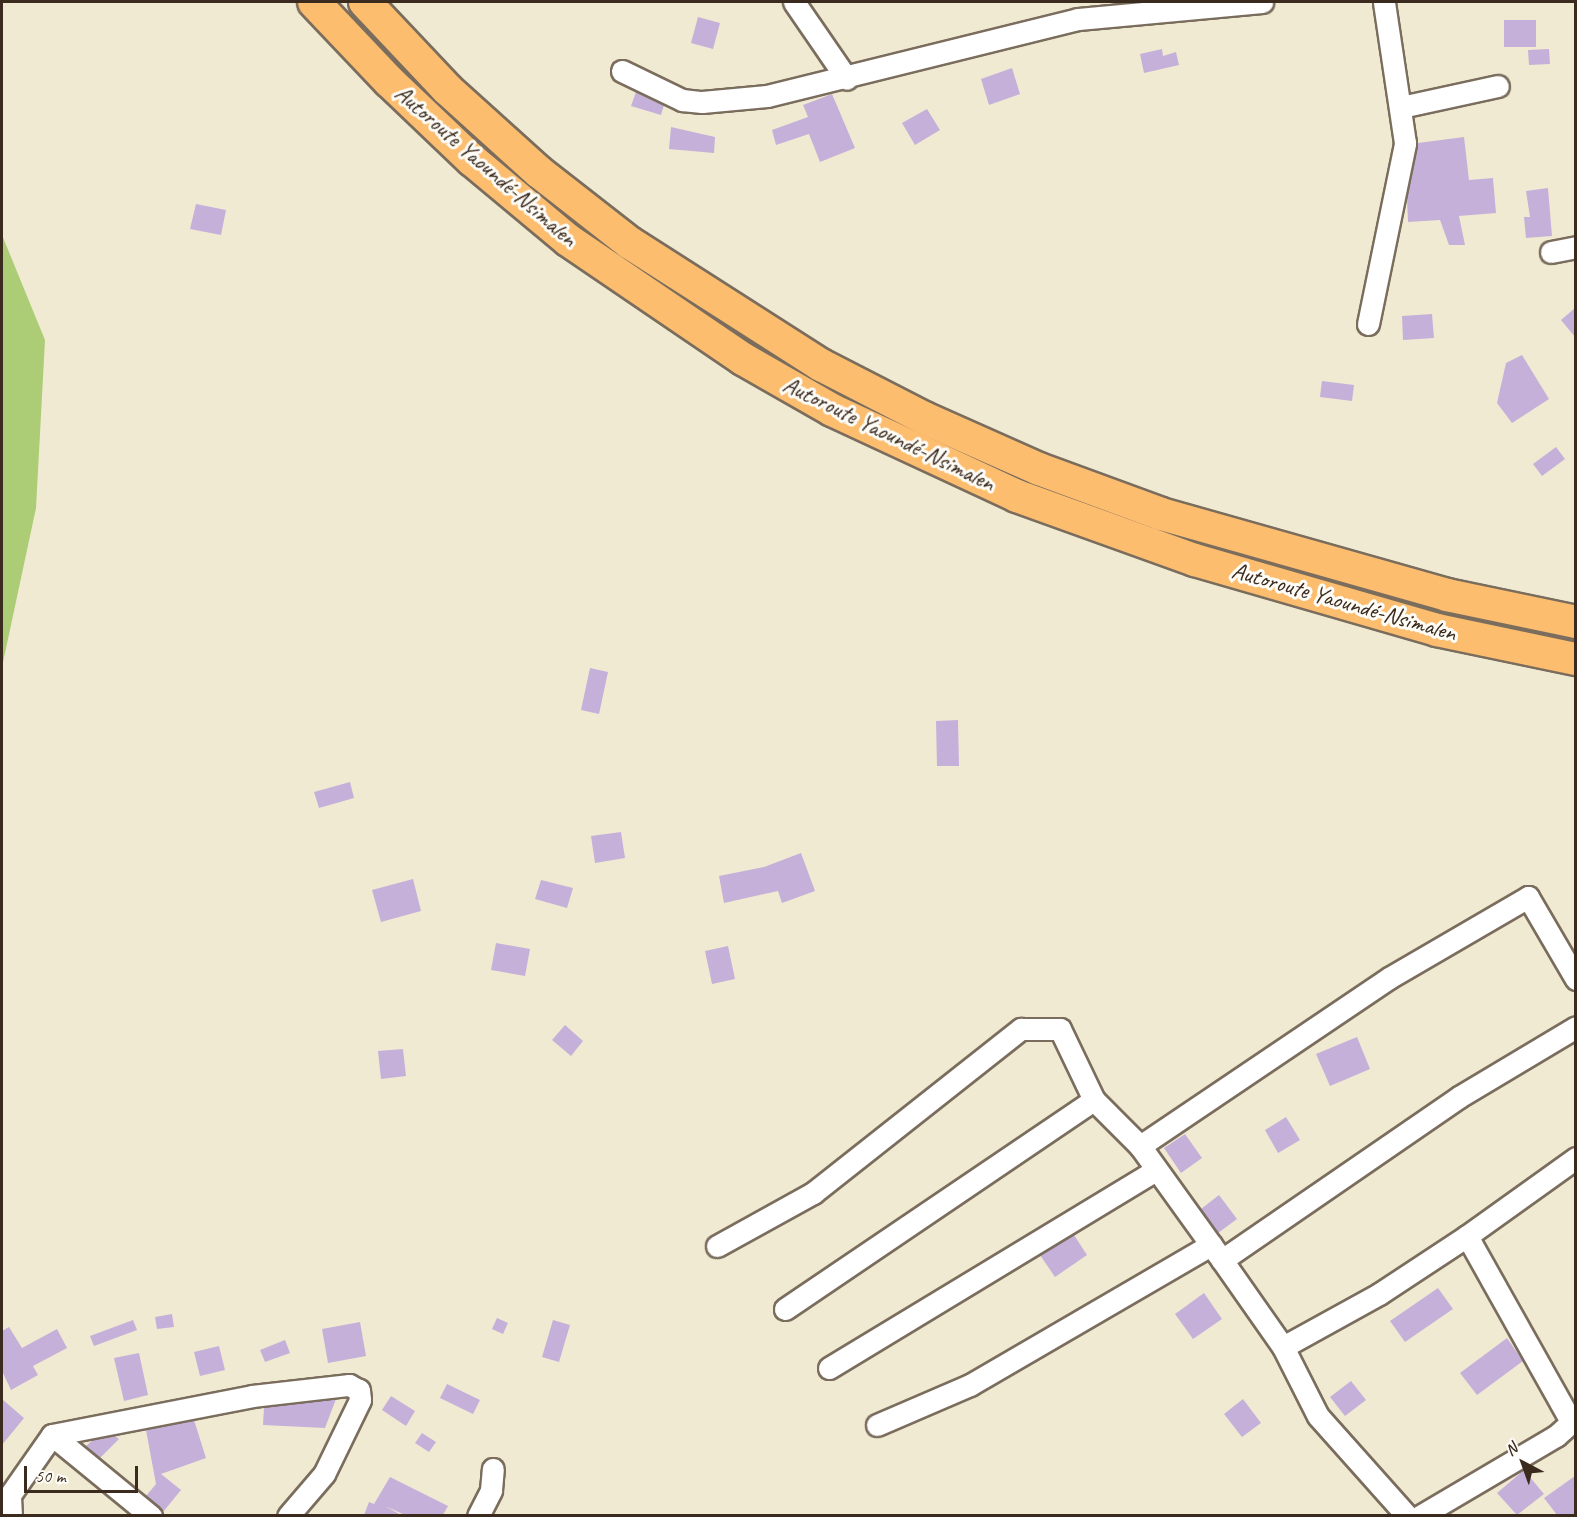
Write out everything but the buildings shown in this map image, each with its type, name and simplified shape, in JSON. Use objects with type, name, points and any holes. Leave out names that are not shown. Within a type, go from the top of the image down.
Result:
[{"type":"highway","name":"Autoroute Yaoundé-Nsimalen","points":[[314,2],[472,160],[568,240],[742,359],[832,410],[1017,496],[1163,549],[1437,630],[1575,659]]},
{"type":"highway","name":"Autoroute Yaoundé-Nsimalen","points":[[366,2],[447,89],[539,172],[630,243],[820,365],[924,418],[1040,470],[1161,514],[1447,595],[1575,622]]},
{"type":"street","points":[[794,2],[847,79]]},
{"type":"street","points":[[622,71],[664,93],[702,102],[767,96],[847,79],[1078,18],[1202,3],[1262,2]]},
{"type":"street","points":[[1368,324],[1405,143],[1384,2]]},
{"type":"street","points":[[1401,107],[1498,86]]},
{"type":"street","points":[[1551,252],[1575,247]]},
{"type":"street","points":[[1140,1146],[1389,978],[1528,897],[1575,979]]},
{"type":"street","points":[[877,1425],[970,1385],[1217,1253],[1459,1097],[1575,1027]]},
{"type":"street","points":[[717,1246],[813,1193],[1021,1029],[1060,1029],[1094,1100],[1140,1146],[1217,1253],[1283,1347],[1318,1416],[1407,1515]]},
{"type":"street","points":[[785,1309],[1094,1100]]},
{"type":"street","points":[[1283,1347],[1379,1293],[1467,1236],[1575,1158]]},
{"type":"street","points":[[829,1368],[1156,1170]]},
{"type":"street","points":[[1420,1515],[1556,1436],[1574,1420],[1467,1236]]},
{"type":"street","points":[[11,1515],[10,1495],[52,1435],[252,1396],[349,1385],[359,1390],[360,1400],[324,1474],[288,1515]]},
{"type":"street","points":[[52,1435],[151,1515]]},
{"type":"street","points":[[478,1515],[491,1490],[493,1468]]},
{"type":"green space","points":[[2,235],[45,340],[36,508],[2,667]]}]
